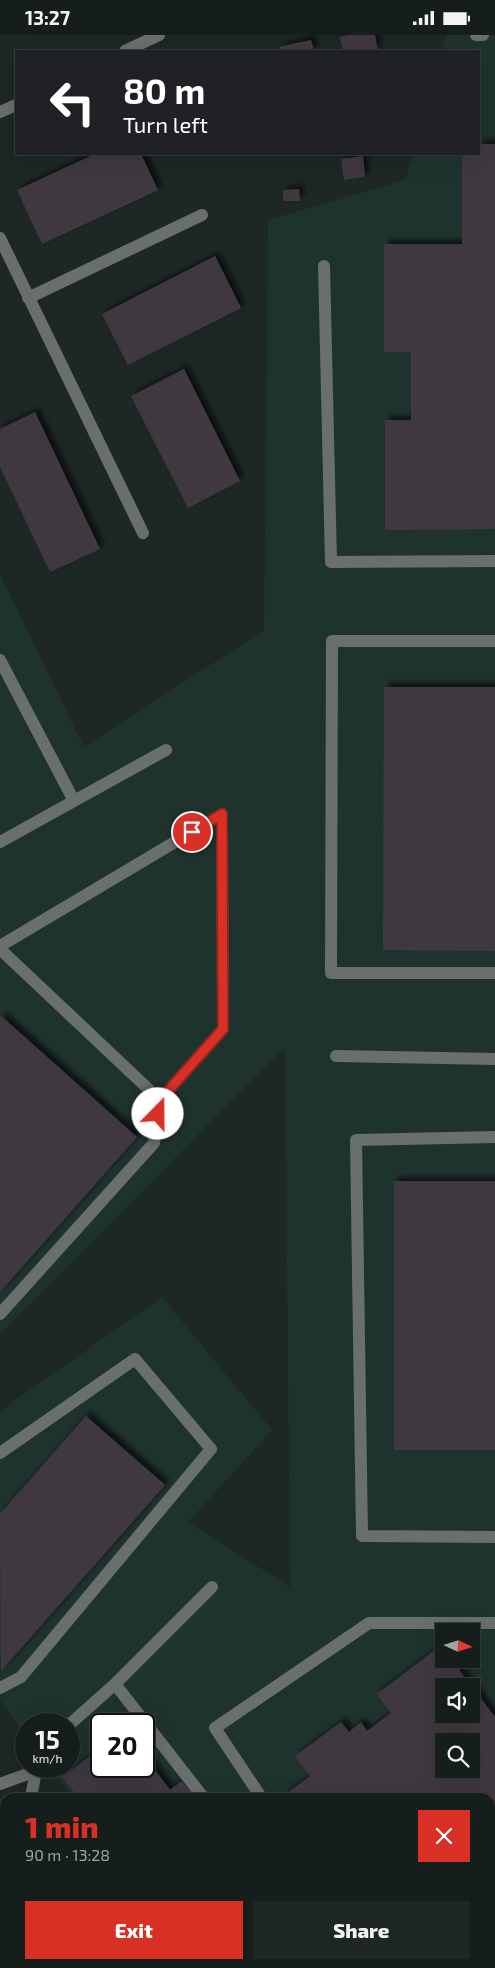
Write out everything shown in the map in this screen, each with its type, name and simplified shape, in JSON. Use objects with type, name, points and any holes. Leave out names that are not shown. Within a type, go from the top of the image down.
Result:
[{"type":"street","points":[[127,50],[159,35]]},
{"type":"street","points":[[476,35],[483,35]]},
{"type":"street","points":[[0,113],[15,106]]},
{"type":"street","points":[[28,298],[202,215]]},
{"type":"street","points":[[0,237],[143,533]]},
{"type":"street","points":[[324,266],[331,562],[495,561]]},
{"type":"street","points":[[495,641],[332,641],[331,973],[495,973]]},
{"type":"street","points":[[0,660],[74,801]]},
{"type":"street","points":[[0,842],[166,749]]},
{"type":"street","points":[[0,1314],[154,1143],[160,1100],[223,1029],[222,814],[0,948],[160,1100]]},
{"type":"street","points":[[336,1056],[495,1059]]},
{"type":"street","points":[[495,1137],[356,1140],[362,1536],[495,1537]]},
{"type":"street","points":[[0,1453],[135,1359],[211,1449],[21,1677],[0,1688]]},
{"type":"street","points":[[80,1715],[115,1684],[212,1587]]},
{"type":"street","points":[[258,1793],[215,1727],[369,1623],[495,1623]]},
{"type":"street","points":[[115,1684],[200,1793]]},
{"type":"street","points":[[0,1784],[15,1778]]},
{"type":"street","points":[[32,1793],[36,1778]]},
{"type":"shaded area","points":[[446,35],[495,35],[495,1793],[69,1793],[58,1778],[80,1778],[80,1713],[15,1713],[15,1721],[0,1700],[0,1411],[162,1297],[272,1430],[188,1522],[290,1587],[285,1047],[0,1335],[0,574],[84,747],[264,630],[268,220],[405,180],[413,155],[480,155],[480,50],[442,50]]},
{"type":"building","points":[[348,35],[375,35],[378,50],[343,50],[340,37]]},
{"type":"building","points":[[311,40],[314,50],[280,50],[279,47]]},
{"type":"building","points":[[480,144],[495,144],[495,529],[385,530],[385,420],[411,420],[411,352],[384,352],[384,244],[462,244],[462,155],[480,155]]},
{"type":"building","points":[[93,155],[141,155],[158,190],[42,244],[17,190]]},
{"type":"building","points":[[363,156],[365,177],[344,180],[341,159]]},
{"type":"building","points":[[299,189],[300,201],[283,201],[283,190]]},
{"type":"building","points":[[215,256],[241,308],[128,365],[102,314]]},
{"type":"building","points":[[184,369],[240,481],[188,508],[131,396]]},
{"type":"building","points":[[35,412],[100,549],[50,572],[0,467],[0,429]]},
{"type":"building","points":[[384,687],[495,687],[495,951],[383,950]]},
{"type":"building","points":[[0,1015],[137,1137],[0,1292]]},
{"type":"building","points":[[394,1181],[495,1181],[495,1450],[394,1450]]},
{"type":"building","points":[[86,1416],[165,1485],[1,1671],[0,1514]]},
{"type":"building","points":[[435,1650],[435,1668],[458,1668],[465,1678],[435,1678],[435,1723],[480,1723],[480,1697],[495,1717],[495,1793],[287,1793],[310,1776],[295,1756],[341,1722],[349,1732],[361,1722],[367,1731],[391,1713],[377,1694]]},
{"type":"building","points":[[90,1756],[90,1778],[155,1778],[155,1770],[170,1790],[182,1781],[192,1793],[75,1793],[63,1778],[80,1778],[80,1764]]},
{"type":"route","points":[[158,1114],[160,1100],[223,1029],[222,814],[192,832]]}]
